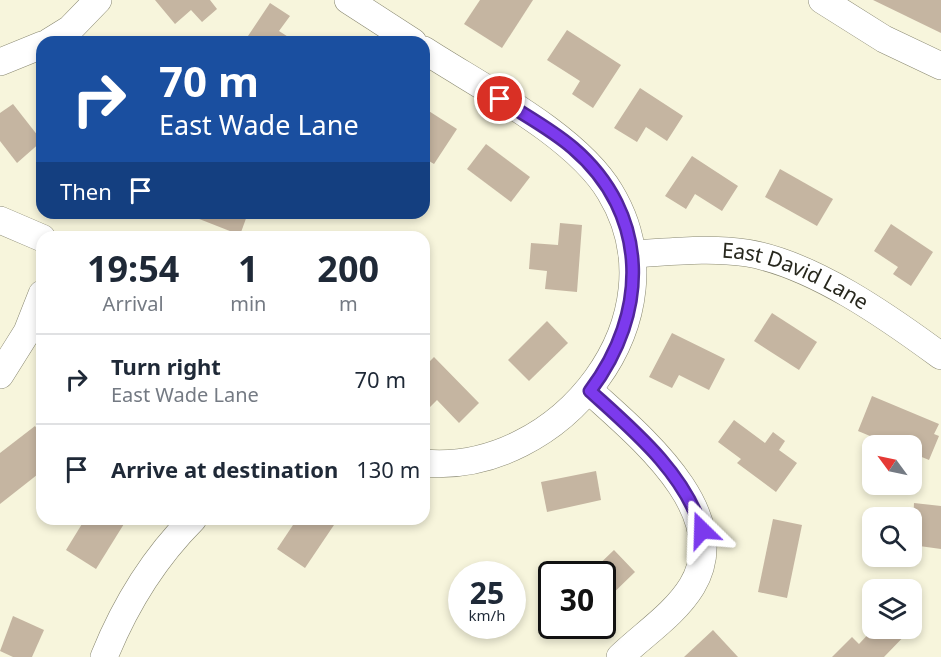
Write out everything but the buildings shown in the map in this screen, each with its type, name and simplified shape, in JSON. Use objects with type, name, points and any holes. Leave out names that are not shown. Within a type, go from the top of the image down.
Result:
[{"type":"street","points":[[58,36],[70,28],[98,0]]},
{"type":"street","points":[[348,0],[403,36]]},
{"type":"street","points":[[822,0],[884,39],[941,66]]},
{"type":"street","points":[[0,62],[36,47]]},
{"type":"street","points":[[430,54],[557,136],[580,155],[612,194],[627,229],[634,282],[623,332],[602,374],[590,391],[519,446],[465,463],[430,463]]},
{"type":"street","points":[[0,220],[36,235]]},
{"type":"street","name":"East David Lane","points":[[632,254],[722,251],[769,258],[816,276],[941,356]]},
{"type":"street","points":[[0,375],[27,332],[36,309]]},
{"type":"street","points":[[590,391],[634,430],[671,473],[689,498],[702,530],[700,565],[693,584],[681,602],[620,657]]},
{"type":"street","points":[[104,657],[133,595],[166,548],[187,525]]},
{"type":"route","points":[[500,99],[573,148],[600,177],[612,194],[627,229],[634,282],[623,332],[602,374],[590,391],[634,430],[671,473],[689,498],[702,530]]}]
